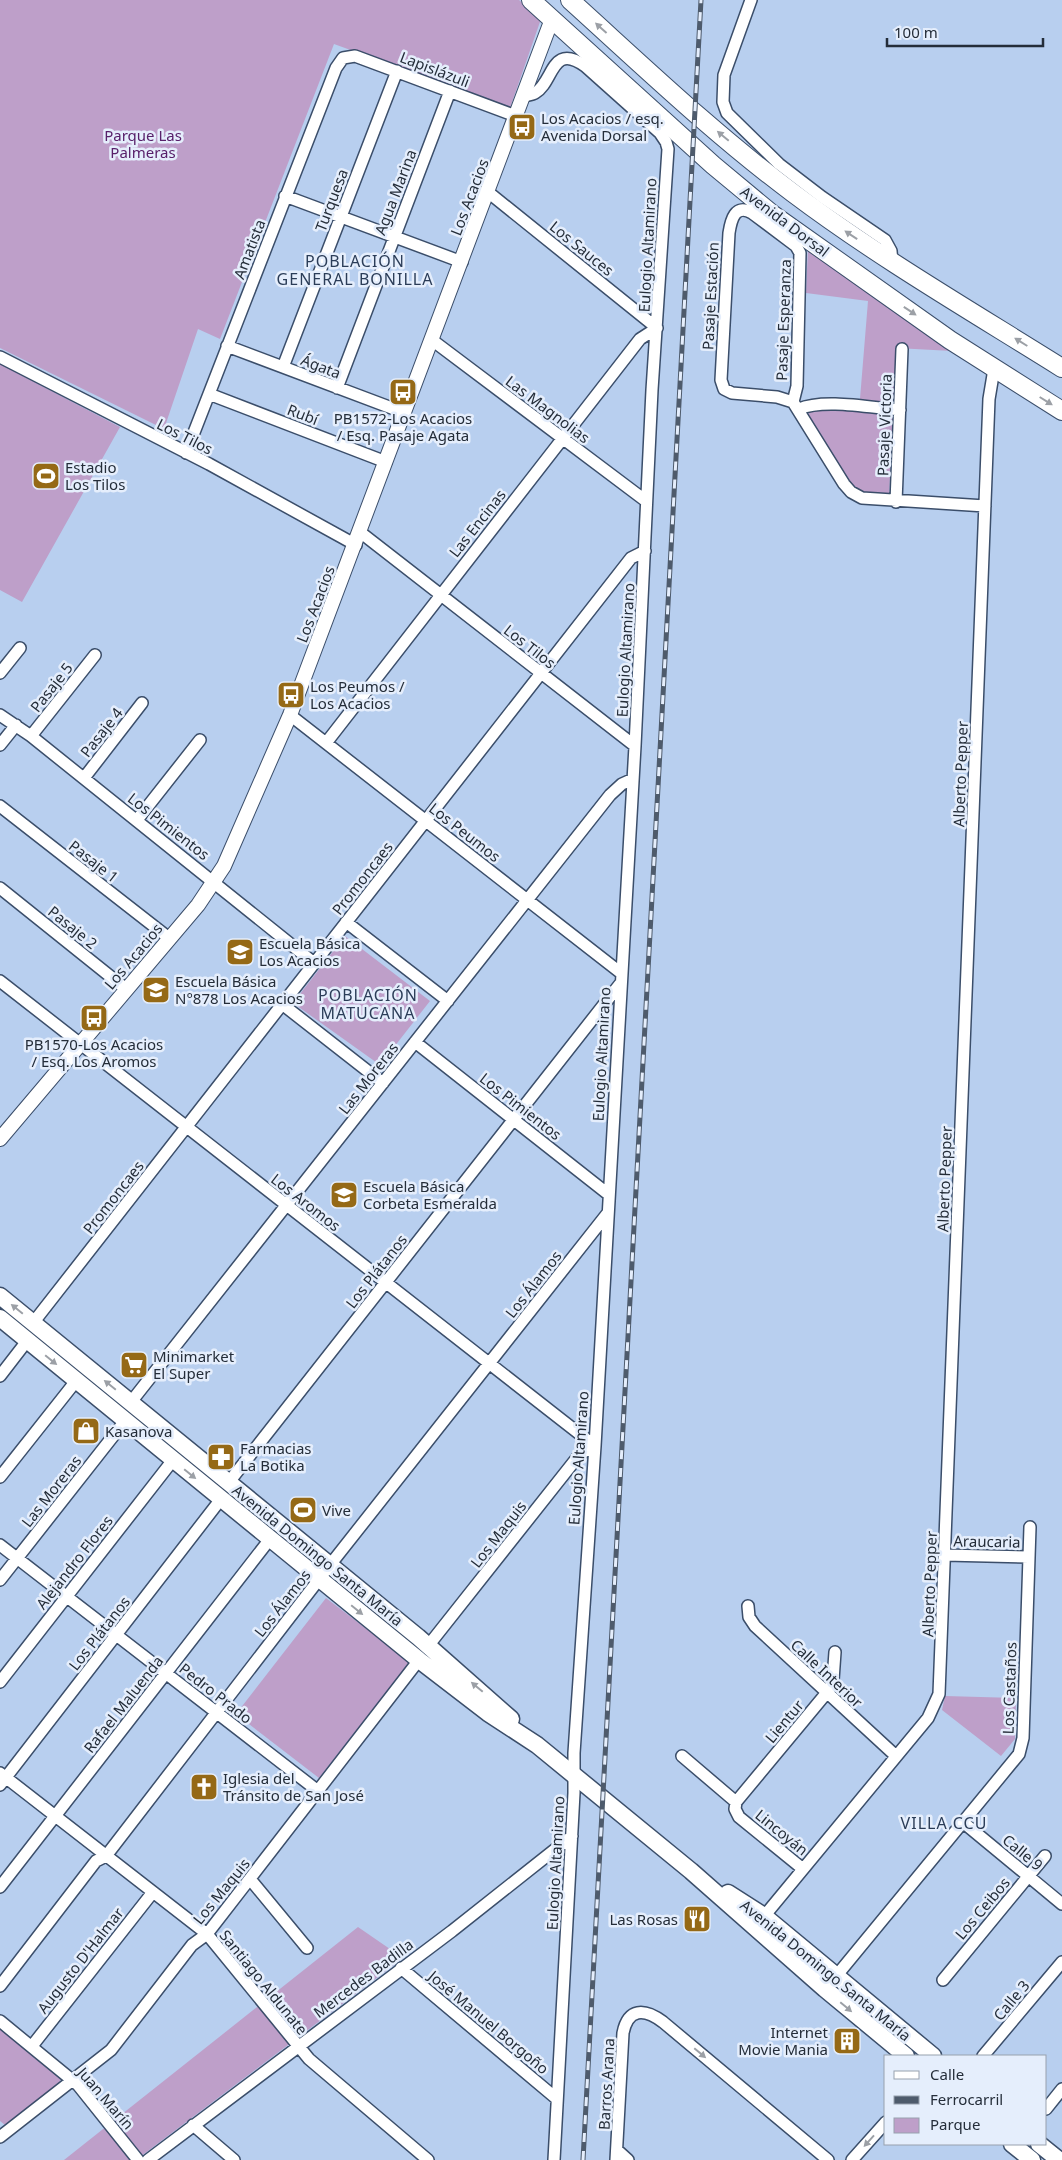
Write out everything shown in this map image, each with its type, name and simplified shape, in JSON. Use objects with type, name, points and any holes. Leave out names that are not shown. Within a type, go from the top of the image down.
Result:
[{"type":"main road","name":"Avenida Dorsal","points":[[531,0],[706,159],[772,214],[994,369],[1062,411]]},
{"type":"main road","points":[[552,19],[560,0]]},
{"type":"main road","name":"Avenida Dorsal","points":[[570,0],[755,163],[813,209],[892,262],[1062,368]]},
{"type":"main road","name":"Avenida Domingo Santa María","points":[[0,1296],[132,1402],[428,1646],[482,1692],[537,1746]]},
{"type":"main road","name":"Avenida Domingo Santa María","points":[[0,1318],[419,1660],[488,1713],[537,1746],[691,1871],[836,1976],[932,2055]]},
{"type":"main road","name":"Avenida Domingo Santa María","points":[[760,1921],[825,1989],[905,2055]]},
{"type":"main road","points":[[1013,2145],[1032,2160]]},
{"type":"main road","points":[[1040,2145],[1058,2160]]},
{"type":"street","points":[[751,0],[724,75],[723,102],[727,113],[779,164],[822,197],[885,240],[891,251],[892,262]]},
{"type":"street","name":"Los Acacios","points":[[0,1139],[214,882],[232,848],[290,715],[552,19]]},
{"type":"street","name":"Lapislázuli","points":[[343,58],[355,56],[516,116]]},
{"type":"street","name":"Amatista","points":[[186,453],[285,196],[336,68],[343,58]]},
{"type":"street","name":"Eulogio Altamirano","points":[[523,96],[534,94],[540,89],[549,71],[557,63],[566,59],[575,60],[585,66],[664,137],[668,149],[646,502],[635,746],[574,1775],[554,2160]]},
{"type":"street","name":"Turquesa","points":[[283,367],[397,71]]},
{"type":"street","name":"Agua Marina","points":[[337,388],[450,91]]},
{"type":"street","name":"Los Sauces","points":[[488,192],[657,328]]},
{"type":"street","points":[[285,196],[462,262]]},
{"type":"street","name":"Pasaje Estación","points":[[742,210],[733,214],[729,233],[721,380],[724,389],[732,393],[777,397],[796,406]]},
{"type":"street","name":"Pasaje Esperanza","points":[[742,210],[752,213],[796,246],[800,252],[796,406]]},
{"type":"street","name":"Las Encinas","points":[[326,743],[640,339],[657,328]]},
{"type":"street","name":"Las Magnolias","points":[[432,340],[646,502]]},
{"type":"street","name":"Ágata","points":[[227,346],[405,413]]},
{"type":"street","name":"Pasaje Victoria","points":[[896,502],[902,349]]},
{"type":"street","name":"Los Tilos","points":[[0,356],[186,453],[358,538],[440,595],[635,746]]},
{"type":"street","name":"Alberto Pepper","points":[[760,1921],[932,1713],[939,1694],[989,399],[994,369]]},
{"type":"street","name":"Rubí","points":[[209,394],[386,462]]},
{"type":"street","points":[[900,410],[822,404],[796,406],[851,492],[862,498],[896,502],[985,506]]},
{"type":"street","name":"Promoncaes","points":[[33,1323],[631,558],[645,551]]},
{"type":"street","points":[[0,673],[20,648]]},
{"type":"street","name":"Pasaje 5","points":[[31,736],[95,656]]},
{"type":"street","name":"Pasaje 4","points":[[84,778],[142,703]]},
{"type":"street","name":"Los Pimientos","points":[[1,715],[31,736],[314,963]]},
{"type":"street","name":"Los Peumos","points":[[290,715],[527,900],[621,978]]},
{"type":"street","points":[[0,746],[16,725]]},
{"type":"street","points":[[137,820],[200,740]]},
{"type":"street","name":"Las Moreras","points":[[132,1402],[610,795],[633,778]]},
{"type":"street","name":"Pasaje 1","points":[[0,806],[169,938]]},
{"type":"street","name":"Pasaje 2","points":[[0,888],[126,989]]},
{"type":"street","points":[[346,922],[448,1001]]},
{"type":"street","name":"Los Plátanos","points":[[229,1482],[514,1120],[621,978]]},
{"type":"street","name":"Los Aromos","points":[[0,981],[595,1446]]},
{"type":"street","points":[[282,1004],[383,1083]]},
{"type":"street","name":"Los Pimientos","points":[[415,1042],[608,1194]]},
{"type":"street","name":"Los Álamos","points":[[0,1986],[96,1861],[106,1856],[330,1565],[607,1214]]},
{"type":"street","points":[[0,1376],[27,1341]]},
{"type":"street","points":[[0,1478],[76,1381]]},
{"type":"street","name":"Las Moreras","points":[[0,1580],[125,1420]]},
{"type":"street","name":"Los Maquis","points":[[428,1646],[580,1454],[595,1446]]},
{"type":"street","name":"Alejandro Flores","points":[[0,1682],[173,1460]]},
{"type":"street","name":"Los Plátanos","points":[[2,1779],[221,1499]]},
{"type":"street","name":"Los Castaños","points":[[825,1989],[1016,1760],[1022,1746],[1030,1527]]},
{"type":"street","name":"Rafael Maluenda","points":[[0,1888],[270,1539]]},
{"type":"street","name":"Pedro Prado","points":[[0,1545],[318,1791]]},
{"type":"street","name":"Araucaria","points":[[945,1555],[1029,1557]]},
{"type":"street","name":"Calle Interior","points":[[748,1606],[749,1617],[754,1626],[826,1694],[896,1756]]},
{"type":"street","name":"Lientur","points":[[736,1802],[826,1694],[833,1680],[835,1652]]},
{"type":"street","name":"Los Maquis","points":[[2,2133],[111,2050],[192,1945],[207,1934],[419,1660]]},
{"type":"street","name":"Lincoyán","points":[[682,1756],[736,1802],[735,1809],[739,1816],[803,1869]]},
{"type":"street","name":"Santiago Aldunate","points":[[2,1779],[55,1816],[207,1934],[297,2046],[428,2160]]},
{"type":"street","name":"Calle 9","points":[[964,1823],[1062,1904]]},
{"type":"street","name":"Mercedes Badilla","points":[[148,2160],[572,1836]]},
{"type":"street","name":"Los Ceibos","points":[[943,1980],[1045,1856]]},
{"type":"street","points":[[250,1879],[308,1948]]},
{"type":"street","name":"Augusto D'Halmar","points":[[32,2046],[153,1892]]},
{"type":"street","name":"Calle 3","points":[[984,2055],[1062,1962]]},
{"type":"street","name":"José Manuel Borgoño","points":[[401,1968],[557,2099]]},
{"type":"street","name":"Barros Arana","points":[[616,2155],[625,2022],[635,2014],[653,2014],[828,2160]]},
{"type":"street","name":"Juan Marín","points":[[0,2022],[72,2079],[138,2160]]},
{"type":"street","points":[[1047,2108],[1062,2089]]},
{"type":"street","points":[[852,2160],[884,2124]]},
{"type":"street","points":[[193,2125],[234,2160]]},
{"type":"street","points":[[616,2155],[628,2160]]},
{"type":"green space","name":"Parque Las Palmeras","points":[[0,0],[519,0],[541,19],[510,108],[334,44],[220,339],[198,329],[164,429],[0,348]]},
{"type":"green space","points":[[808,248],[952,351],[896,348],[889,498],[866,495],[849,483],[808,414],[812,411],[859,411],[868,301],[806,293]]},
{"type":"green space","name":"Estadio Los Tilos","points":[[0,364],[120,427],[22,602],[0,590]]},
{"type":"green space","points":[[345,936],[430,1001],[380,1065],[293,1003]]},
{"type":"green space","points":[[326,1598],[410,1662],[319,1778],[236,1714]]},
{"type":"green space","points":[[945,1696],[1016,1698],[1015,1739],[1001,1756],[942,1710]]},
{"type":"green space","points":[[358,1927],[403,1958],[136,2160],[64,2160]]},
{"type":"green space","points":[[0,2029],[59,2075],[61,2079],[58,2085],[5,2125],[0,2121]]},
{"type":"railway","points":[[583,2160],[701,0]]},
{"type":"place","name":"Los Acacios / esq. Avenida Dorsal","points":[[522,127]]},
{"type":"place","name":"PB1572-Los Acacios / Esq. Pasaje Agata","points":[[403,392]]},
{"type":"place","name":"Estadio Los Tilos","points":[[46,476]]},
{"type":"place","name":"Los Peumos / Los Acacios","points":[[291,695]]},
{"type":"place","name":"Escuela Básica Los Acacios","points":[[240,952]]},
{"type":"place","name":"Escuela Básica N°878 Los Acacios","points":[[156,990]]},
{"type":"place","name":"PB1570-Los Acacios / Esq. Los Aromos","points":[[94,1018]]},
{"type":"place","name":"Escuela Básica Corbeta Esmeralda","points":[[344,1195]]},
{"type":"place","name":"Minimarket El Super","points":[[134,1365]]},
{"type":"place","name":"Kasanova","points":[[86,1431]]},
{"type":"place","name":"Farmacias La Botika","points":[[221,1457]]},
{"type":"place","name":"Vive","points":[[303,1510]]},
{"type":"place","name":"Iglesia del Tránsito de San José","points":[[204,1787]]},
{"type":"place","name":"Las Rosas","points":[[697,1919]]},
{"type":"place","name":"Internet Movie Mania","points":[[847,2041]]},
{"type":"district","name":"POBLACIÓN GENERAL BONILLA","points":[[355,270]]},
{"type":"district","name":"POBLACIÓN MATUCANA","points":[[368,1004]]},
{"type":"district","name":"VILLA CCU","points":[[944,1823]]}]
